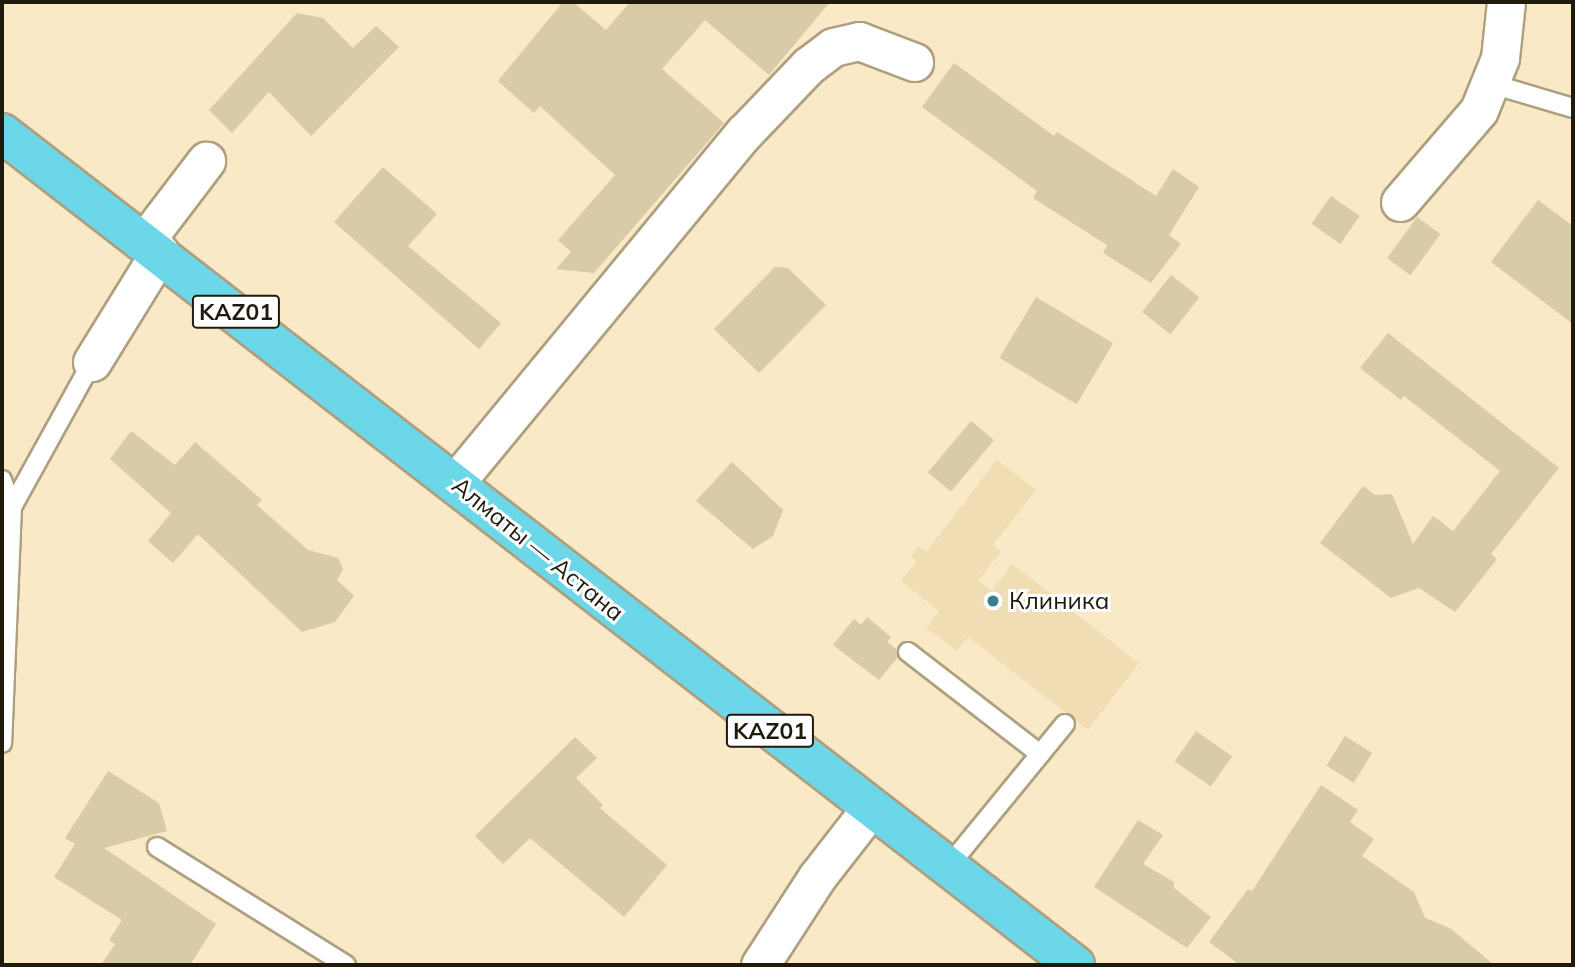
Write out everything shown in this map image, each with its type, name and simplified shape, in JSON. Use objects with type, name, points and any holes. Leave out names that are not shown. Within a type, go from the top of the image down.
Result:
[{"type":"highway","name":"Алматы — Астана","points":[[2,133],[153,246],[870,808],[1075,965]]},
{"type":"street","points":[[1400,202],[1479,110],[1492,84],[1500,58],[1506,2]]},
{"type":"street","points":[[455,483],[744,132],[808,66],[833,47],[859,41],[914,62]]},
{"type":"street","points":[[92,362],[153,246],[206,160]]},
{"type":"street","points":[[760,965],[817,877],[870,808]]},
{"type":"lane","points":[[1492,84],[1573,108]]},
{"type":"lane","points":[[12,507],[92,362]]},
{"type":"lane","points":[[2,480],[12,507],[2,743]]},
{"type":"lane","points":[[908,652],[1040,754]]},
{"type":"lane","points":[[947,868],[1065,724]]},
{"type":"lane","points":[[157,847],[346,965]]},
{"type":"shaded area","name":"Клиника","points":[[997,460],[1036,490],[993,545],[1001,551],[978,581],[992,591],[1012,564],[1139,663],[1088,730],[968,637],[957,651],[926,628],[939,611],[901,581],[917,561],[911,556],[918,546],[926,552]]},
{"type":"building","points":[[563,2],[573,2],[606,30],[630,2],[830,2],[769,75],[705,20],[662,69],[724,123],[594,273],[556,269],[571,252],[558,240],[615,175],[540,106],[534,113],[498,81]]},
{"type":"building","points":[[297,13],[323,18],[353,48],[376,26],[399,47],[311,136],[269,92],[232,133],[209,110]]},
{"type":"building","points":[[954,63],[1054,136],[1057,132],[1156,196],[1173,169],[1199,187],[1169,235],[1181,244],[1151,283],[1103,253],[1107,245],[1033,198],[1037,191],[922,107]]},
{"type":"building","points":[[383,167],[437,214],[408,246],[501,323],[479,349],[334,222]]},
{"type":"building","points":[[1331,196],[1360,216],[1340,244],[1311,224]]},
{"type":"building","points":[[1538,200],[1573,226],[1573,324],[1491,262]]},
{"type":"building","points":[[1417,217],[1440,234],[1410,275],[1387,258]]},
{"type":"building","points":[[775,267],[788,268],[826,305],[759,373],[714,329]]},
{"type":"building","points":[[1171,275],[1199,297],[1170,334],[1142,312]]},
{"type":"building","points":[[1036,297],[1113,343],[1077,404],[999,358]]},
{"type":"building","points":[[1388,333],[1559,468],[1491,554],[1497,559],[1455,612],[1419,588],[1391,598],[1320,543],[1363,486],[1375,495],[1392,494],[1413,544],[1433,516],[1453,531],[1500,471],[1404,396],[1401,400],[1360,368]]},
{"type":"building","points":[[971,421],[994,440],[951,492],[928,472]]},
{"type":"building","points":[[131,431],[175,465],[195,442],[262,500],[257,505],[308,550],[338,558],[343,569],[337,580],[354,596],[335,622],[302,632],[198,534],[173,563],[148,541],[171,513],[110,459]]},
{"type":"building","points":[[732,462],[783,510],[773,536],[753,549],[696,501]]},
{"type":"building","points":[[867,617],[891,637],[887,642],[897,650],[898,657],[879,680],[833,645],[854,619],[861,625]]},
{"type":"building","points":[[1196,731],[1232,756],[1211,787],[1175,761]]},
{"type":"building","points":[[1345,736],[1372,753],[1354,783],[1326,766]]},
{"type":"building","points":[[575,737],[597,758],[576,778],[603,805],[600,808],[667,865],[624,917],[530,838],[503,864],[475,836]]},
{"type":"building","points":[[108,771],[159,803],[167,831],[104,848],[216,924],[190,965],[101,965],[115,944],[109,940],[122,920],[54,877],[75,844],[65,838]]},
{"type":"building","points":[[1321,785],[1358,810],[1350,822],[1374,839],[1362,856],[1414,892],[1425,918],[1450,928],[1494,965],[1240,965],[1209,942],[1248,889],[1252,891]]},
{"type":"building","points":[[1138,820],[1163,835],[1143,864],[1174,882],[1174,888],[1211,917],[1187,948],[1094,887]]},
{"type":"place","name":"Клиника","points":[[993,601]]}]
